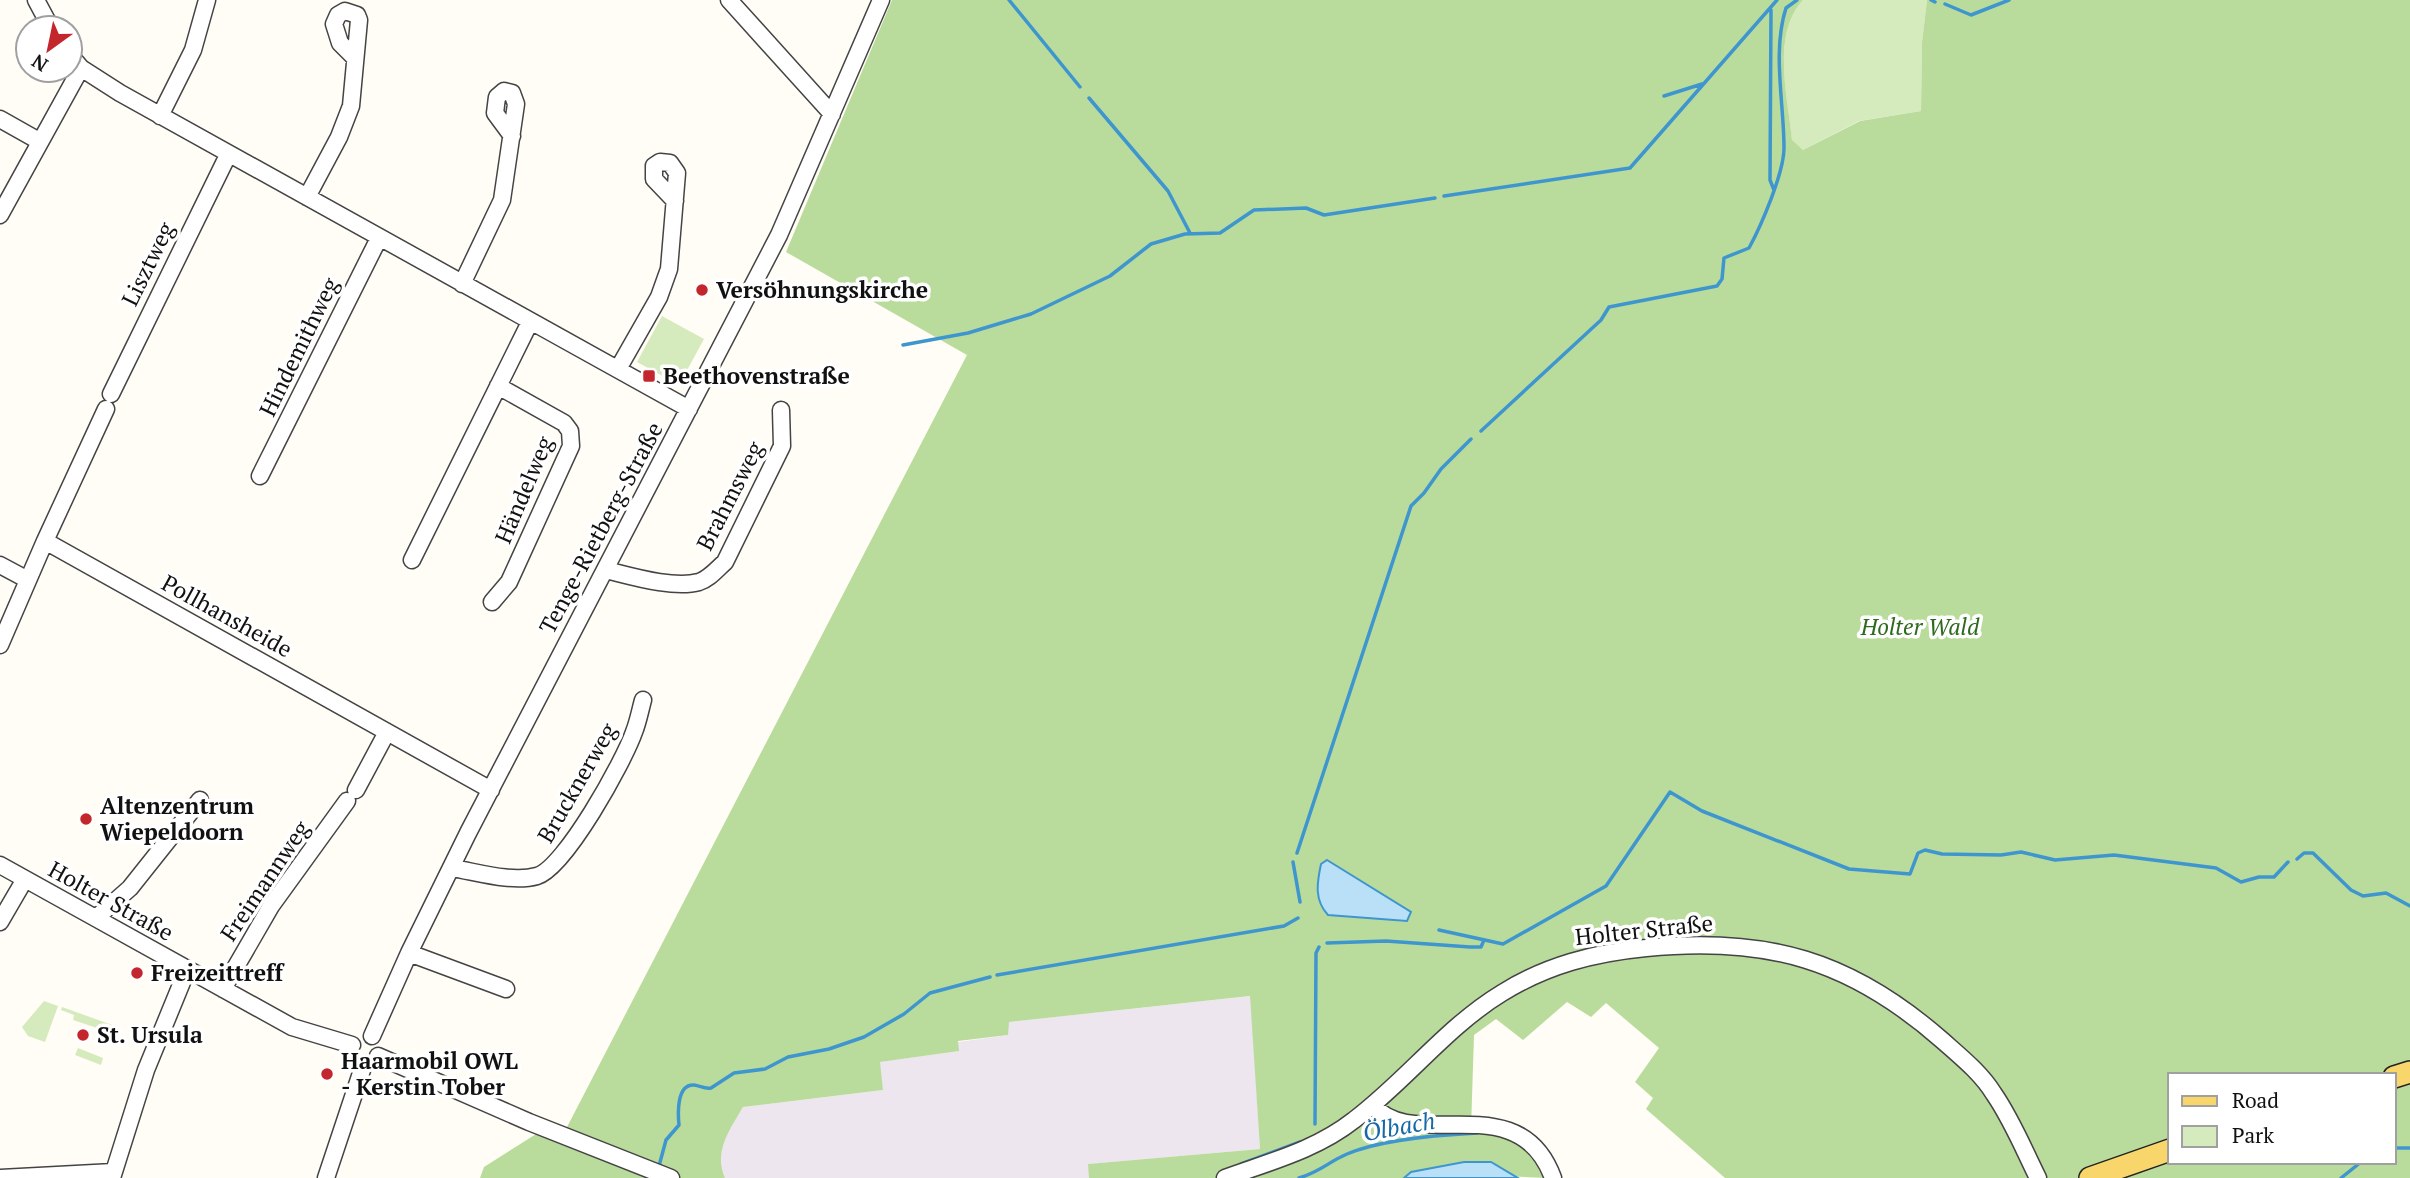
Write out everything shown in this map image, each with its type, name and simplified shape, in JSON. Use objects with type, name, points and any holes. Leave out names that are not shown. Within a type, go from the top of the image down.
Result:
[{"type":"main road","points":[[2090,1178],[2168,1151]]},
{"type":"street","points":[[160,116],[193,50],[207,0]]},
{"type":"street","name":"Tenge-Rietberg-Straße","points":[[372,1036],[408,953],[779,234],[881,0]]},
{"type":"street","points":[[739,4],[832,114]]},
{"type":"street","points":[[307,197],[339,137],[351,106],[355,58]]},
{"type":"street","points":[[84,70],[228,155],[689,409]]},
{"type":"street","points":[[0,215],[72,84]]},
{"type":"street","points":[[0,119],[40,141]]},
{"type":"street","points":[[462,284],[502,200],[512,136]]},
{"type":"street","name":"Lisztweg","points":[[45,541],[109,401],[228,155]]},
{"type":"street","points":[[618,369],[659,297],[668,269],[675,201]]},
{"type":"street","name":"Hindemithweg","points":[[260,476],[379,238]]},
{"type":"street","points":[[412,560],[530,322]]},
{"type":"street","name":"Händelweg","points":[[492,602],[509,582],[571,446],[570,431],[564,423],[498,386]]},
{"type":"street","name":"Brahmsweg","points":[[606,570],[649,580],[698,582],[712,575],[725,562],[782,446],[781,410]]},
{"type":"street","points":[[0,645],[45,541]]},
{"type":"street","name":"Pollhansheide","points":[[45,541],[491,790]]},
{"type":"street","points":[[0,565],[28,580]]},
{"type":"street","name":"Brucknerweg","points":[[452,868],[522,878],[546,872],[560,861],[602,795],[634,733],[643,700]]},
{"type":"street","name":"Freimannweg","points":[[223,989],[271,906],[351,795],[387,732]]},
{"type":"street","points":[[96,918],[130,888],[200,800]]},
{"type":"street","name":"Holter Straße","points":[[0,865],[292,1027],[352,1045]]},
{"type":"street","points":[[0,922],[25,879]]},
{"type":"street","name":"Holter Straße","points":[[1225,1178],[1311,1147],[1337,1133],[1373,1105],[1467,1016],[1503,992],[1560,962],[1621,951],[1678,945],[1739,944],[1775,950],[1828,967],[1877,992],[1918,1019],[1968,1063],[1994,1093],[2038,1178]]},
{"type":"street","points":[[408,953],[506,989]]},
{"type":"street","points":[[0,1178],[113,1175],[153,1051],[187,970]]},
{"type":"street","points":[[372,1036],[379,1043],[379,1056],[372,1063],[364,1064],[353,1057],[352,1045],[358,1037],[372,1036]]},
{"type":"street","points":[[379,1056],[529,1122],[671,1178]]},
{"type":"street","points":[[326,1178],[364,1064]]},
{"type":"street","points":[[1373,1105],[1384,1117],[1428,1124],[1469,1123],[1511,1131],[1547,1163],[1553,1178]]},
{"type":"shaded area","points":[[1251,996],[1260,1149],[1089,1164],[1089,1178],[725,1178],[721,1169],[721,1144],[743,1107],[883,1090],[879,1062],[958,1051],[958,1042],[1008,1035],[1008,1022]]},
{"type":"green space","name":"Holter Wald","points":[[892,0],[1803,0],[1793,14],[1787,31],[1784,67],[1792,140],[1803,150],[1860,121],[1921,111],[1922,42],[1927,0],[2410,0],[2410,1178],[1725,1178],[1646,1109],[1653,1098],[1635,1082],[1659,1048],[1606,1003],[1591,1017],[1567,1002],[1523,1040],[1496,1019],[1474,1035],[1471,1129],[1508,1137],[1525,1147],[1547,1178],[1411,1172],[1404,1178],[1089,1178],[1088,1164],[1260,1149],[1250,996],[1009,1022],[1008,1035],[958,1041],[959,1051],[880,1062],[883,1090],[743,1107],[728,1132],[722,1150],[725,1178],[480,1178],[484,1167],[552,1124],[566,1129],[967,355],[786,252]]},
{"type":"green space","points":[[1803,0],[1927,0],[1922,42],[1921,111],[1859,121],[1803,150],[1792,141],[1785,86],[1784,48],[1793,14]]},
{"type":"green space","points":[[662,316],[704,339],[679,385],[637,362]]},
{"type":"green space","points":[[44,1001],[58,1006],[45,1042],[28,1036],[22,1027]]},
{"type":"green space","points":[[62,1007],[115,1026],[112,1033],[73,1020],[74,1015],[61,1010]]},
{"type":"green space","points":[[78,1048],[103,1058],[101,1065],[75,1055]]},
{"type":"water","points":[[1327,860],[1411,912],[1407,921],[1328,915],[1320,903],[1318,891],[1321,864]]},
{"type":"water","points":[[1464,1162],[1491,1162],[1518,1178],[1404,1178],[1411,1172]]},
{"type":"waterway","points":[[1009,0],[1080,87]]},
{"type":"waterway","points":[[1444,196],[1630,168],[1777,0]]},
{"type":"waterway","points":[[1481,431],[1601,320],[1609,307],[1717,286],[1722,279],[1724,258],[1749,248],[1771,199],[1783,159],[1780,42],[1786,8],[1797,0]]},
{"type":"waterway","points":[[1931,0],[1935,2]]},
{"type":"waterway","points":[[1945,4],[1971,15],[2009,0]]},
{"type":"waterway","points":[[1771,10],[1770,180],[1774,190]]},
{"type":"waterway","points":[[1664,96],[1702,84]]},
{"type":"waterway","points":[[1089,98],[1168,191],[1190,233]]},
{"type":"waterway","points":[[903,345],[968,333],[1031,314],[1110,276],[1151,244],[1185,234],[1220,233],[1254,210],[1306,208],[1324,215],[1435,198]]},
{"type":"waterway","points":[[1297,853],[1411,506],[1441,469],[1471,439]]},
{"type":"waterway","points":[[1439,930],[1503,944],[1606,886],[1670,792],[1702,811],[1849,869],[1910,874],[1918,853],[1925,850],[1942,854],[2001,855],[2021,852],[2055,860],[2114,855],[2216,868],[2241,882],[2259,877],[2274,877],[2288,862]]},
{"type":"waterway","points":[[2297,859],[2304,853],[2313,853],[2351,890],[2363,896],[2386,893],[2410,906]]},
{"type":"waterway","points":[[1293,862],[1300,902]]},
{"type":"waterway","points":[[997,975],[1284,926],[1298,918]]},
{"type":"waterway","points":[[1327,943],[1386,941],[1481,947],[1484,940]]},
{"type":"waterway","points":[[1315,1124],[1316,953],[1319,947]]},
{"type":"waterway","points":[[659,1166],[666,1140],[679,1125],[679,1101],[688,1086],[711,1088],[734,1073],[765,1069],[788,1057],[829,1049],[864,1037],[904,1014],[930,993],[990,977]]},
{"type":"waterway","name":"Ölbach","points":[[1299,1178],[1361,1149],[1393,1141],[1477,1133]]},
{"type":"waterway","points":[[1241,1164],[1300,1142]]},
{"type":"waterway","name":"Ölbach","points":[[2396,1148],[2410,1148]]},
{"type":"waterway","name":"Ölbach","points":[[2341,1178],[2358,1164]]},
{"type":"place","name":"Versöhnungskirche","points":[[702,290]]},
{"type":"place","name":"Beethovenstraße","points":[[649,376]]},
{"type":"place","name":"Altenzentrum Wiepeldoorn","points":[[86,819]]},
{"type":"place","name":"Freizeittreff","points":[[137,973]]},
{"type":"place","name":"St. Ursula","points":[[83,1035]]},
{"type":"place","name":"Haarmobil OWL - Kerstin Tober","points":[[327,1074]]}]
